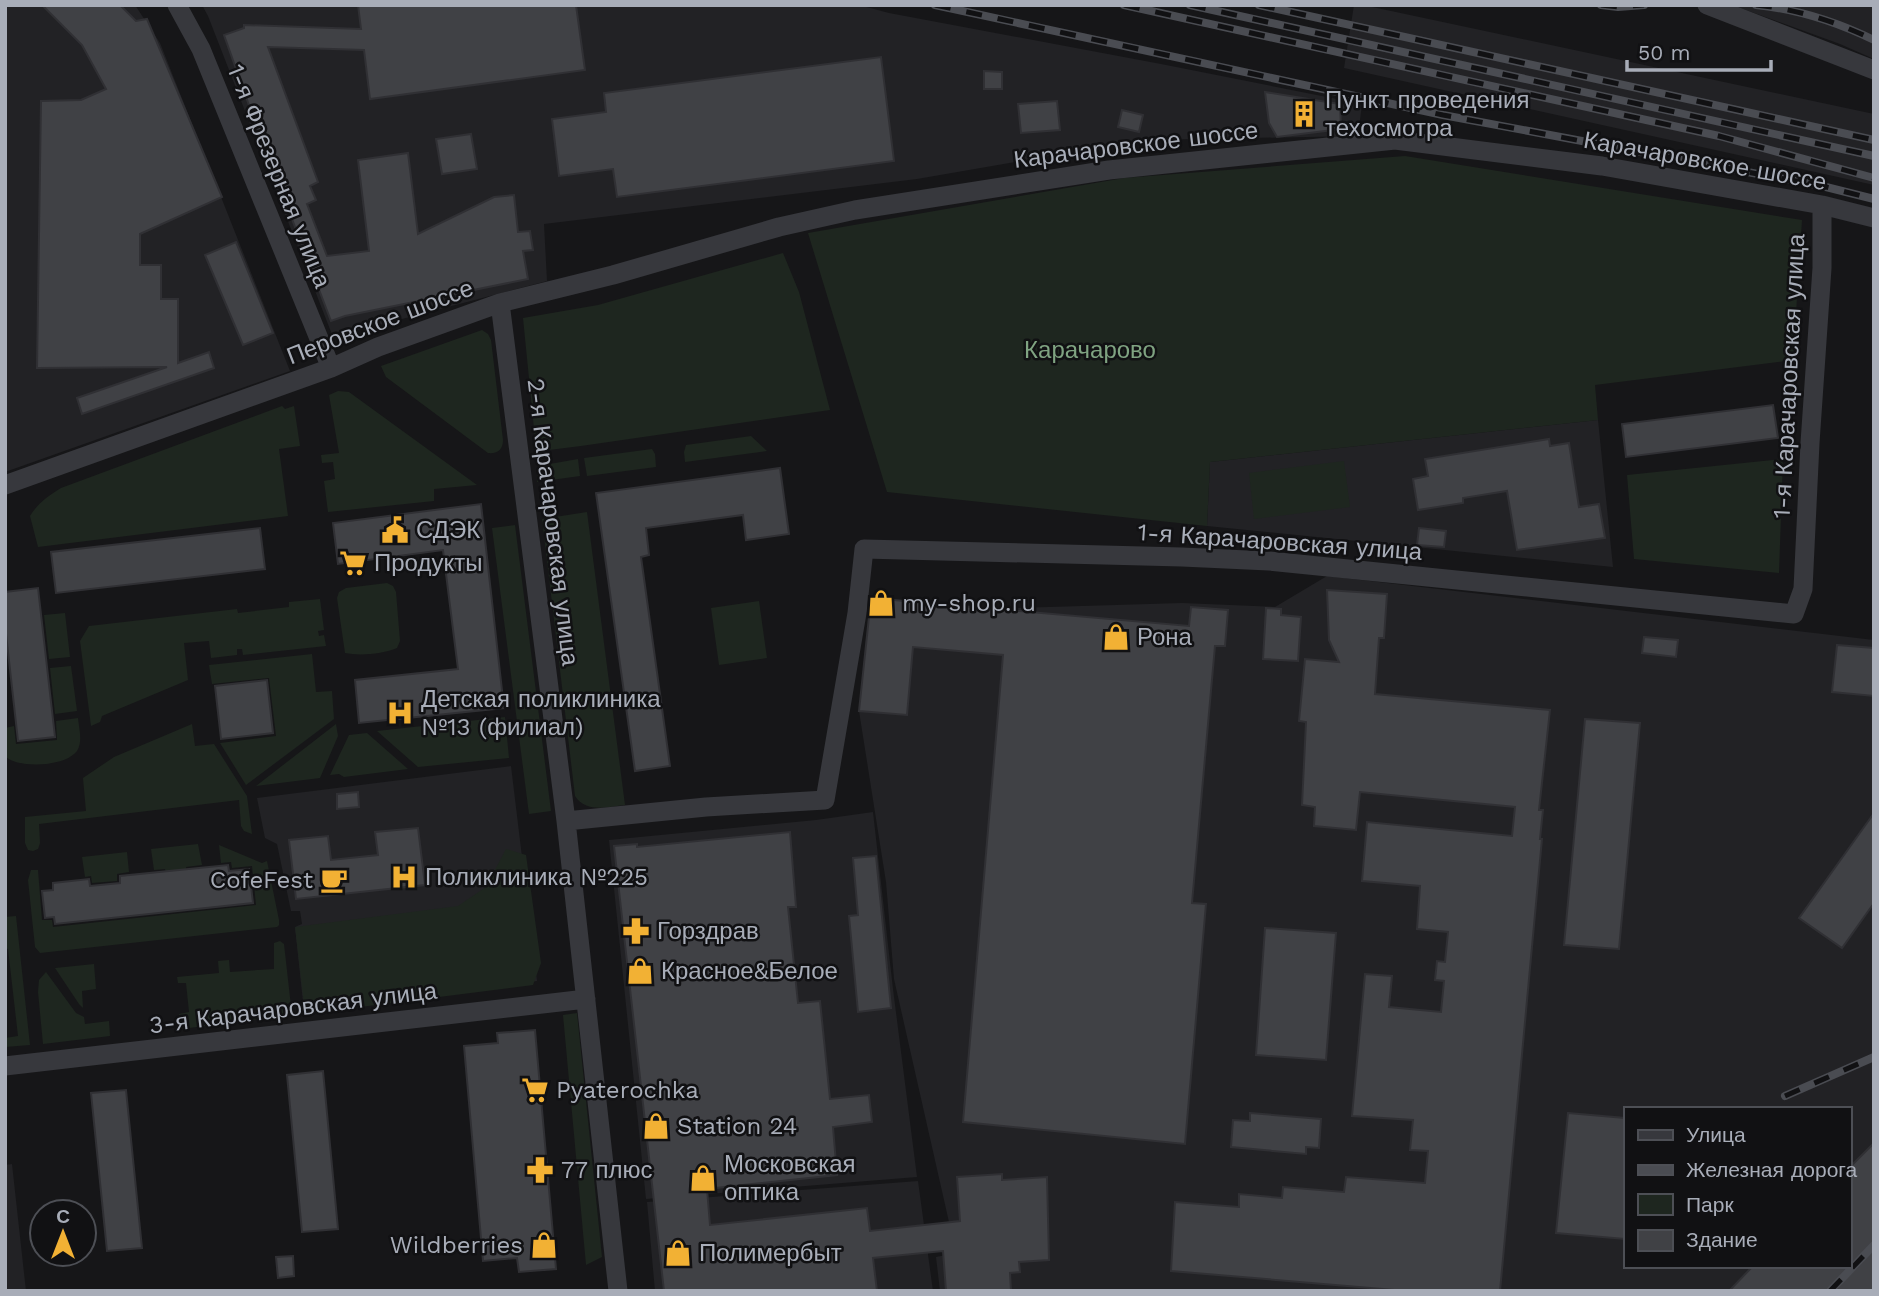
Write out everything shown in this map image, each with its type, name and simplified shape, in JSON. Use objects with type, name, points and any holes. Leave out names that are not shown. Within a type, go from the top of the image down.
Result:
[{"type":"street","name":"1-я Фрезерная улица","points":[[177,5],[201,49],[331,368]]},
{"type":"street","points":[[1707,5],[1874,70]]},
{"type":"street","name":"Карачаровское шоссе","points":[[779,227],[855,210],[1109,170],[1395,140],[1602,166],[1822,205],[1874,218]]},
{"type":"street","name":"1-я Карачаровская улица","points":[[566,821],[706,807],[825,800],[857,613],[864,549],[1269,561],[1794,614],[1802,589],[1822,268],[1822,205]]},
{"type":"street","name":"Перовское шоссе","points":[[5,485],[331,368],[378,347],[500,303],[613,275],[779,227]]},
{"type":"street","name":"2-я Карачаровская улица","points":[[500,303],[566,821],[618,1291]]},
{"type":"street","name":"3-я Карачаровская улица","points":[[5,1066],[586,999]]},
{"type":"shaded area","points":[[5,5],[135,5],[160,43],[290,371],[5,472]]},
{"type":"shaded area","points":[[202,5],[859,5],[1362,104],[1358,136],[1142,140],[917,179],[544,224],[547,281],[333,337]]},
{"type":"shaded area","points":[[1354,5],[1874,114],[1874,185],[1344,68]]},
{"type":"shaded area","points":[[1732,5],[1874,5],[1874,59],[1840,44]]},
{"type":"shaded area","points":[[1598,420],[1613,567],[1207,526],[1210,462]]},
{"type":"shaded area","points":[[1327,576],[1874,640],[1874,1291],[940,1291],[936,1257],[956,1253],[894,979],[886,882],[859,711],[907,715],[913,647],[975,653],[980,609],[1182,603],[1275,607]]},
{"type":"shaded area","name":"Поликлиника №225","points":[[511,766],[537,981],[304,1011],[295,927],[302,924],[300,911],[291,911],[277,844],[265,838],[257,798]]},
{"type":"shaded area","points":[[873,812],[917,1177],[646,1199],[609,840]]},
{"type":"shaded area","points":[[12,1164],[26,1291],[5,1291],[5,1165]]},
{"type":"shaded area","name":"Полимербыт","points":[[918,1181],[933,1291],[655,1291],[647,1202]]},
{"type":"green space","name":"Карачарово","points":[[1405,156],[1802,220],[1793,360],[1595,385],[1598,420],[1210,462],[1207,526],[887,492],[808,233],[1124,178]]},
{"type":"green space","points":[[783,253],[799,292],[830,410],[581,446],[536,449],[523,318],[598,305]]},
{"type":"green space","points":[[482,330],[491,340],[503,440],[502,446],[495,453],[488,453],[386,377],[381,366]]},
{"type":"green space","points":[[338,391],[349,392],[477,485],[434,489],[434,501],[328,512],[324,481],[335,479],[333,462],[322,463],[321,455],[339,453],[329,395]]},
{"type":"green space","points":[[282,406],[285,409],[294,406],[300,446],[279,449],[288,516],[38,547],[30,516],[36,507],[61,488]]},
{"type":"green space","points":[[751,436],[767,451],[685,462],[686,445]]},
{"type":"green space","points":[[652,449],[656,467],[587,476],[584,458]]},
{"type":"green space","points":[[578,459],[580,476],[537,482],[538,469],[544,465]]},
{"type":"green space","points":[[1783,459],[1779,573],[1634,559],[1627,475]]},
{"type":"green space","points":[[1344,461],[1350,507],[1254,519],[1249,473]]},
{"type":"green space","points":[[587,512],[625,805],[604,808],[585,805],[575,796],[542,519]]},
{"type":"green space","points":[[515,525],[551,811],[529,814],[492,528]]},
{"type":"green space","points":[[387,583],[393,586],[396,592],[400,641],[397,648],[371,654],[345,653],[337,598],[339,592],[346,588]]},
{"type":"green space","points":[[320,599],[324,630],[318,631],[319,636],[324,635],[326,646],[243,655],[242,649],[237,649],[237,655],[211,658],[209,641],[184,643],[188,680],[102,716],[100,722],[91,726],[80,641],[89,626],[237,609],[238,613],[289,607],[289,602]]},
{"type":"green space","points":[[759,601],[767,658],[719,665],[711,608]]},
{"type":"green space","points":[[65,613],[70,657],[49,659],[44,615]]},
{"type":"green space","points":[[312,654],[316,692],[332,691],[334,719],[246,785],[220,743],[276,736],[269,678],[212,684],[209,665]]},
{"type":"green space","points":[[71,666],[77,711],[55,714],[50,668]]},
{"type":"green space","points":[[505,717],[509,758],[418,767],[377,731]]},
{"type":"green space","points":[[78,718],[80,743],[71,756],[52,763],[30,764],[5,756],[5,728],[14,726],[16,744],[57,740],[56,721]]},
{"type":"green space","points":[[192,724],[195,746],[214,744],[247,796],[252,834],[244,831],[241,826],[239,800],[39,824],[38,849],[28,850],[25,843],[25,817],[86,811],[83,778],[114,757]]},
{"type":"green space","points":[[336,724],[338,736],[320,778],[256,786]]},
{"type":"green space","points":[[367,733],[408,769],[344,777],[339,774],[330,775],[349,735]]},
{"type":"green space","points":[[198,844],[202,865],[186,867],[187,873],[166,875],[165,869],[154,870],[151,849]]},
{"type":"green space","points":[[219,845],[262,863],[267,861],[279,920],[277,927],[40,953],[35,947],[28,880],[31,870],[38,870],[42,920],[52,920],[53,927],[256,905],[252,866],[232,868],[231,862],[221,863]]},
{"type":"green space","points":[[506,849],[526,855],[541,963],[533,985],[305,1014],[295,927],[458,906],[486,887]]},
{"type":"green space","points":[[127,852],[129,872],[117,874],[117,881],[92,883],[91,876],[85,877],[82,857]]},
{"type":"green space","points":[[16,916],[30,1045],[5,1047],[5,1038],[18,1036],[8,949],[5,948],[5,917]]},
{"type":"green space","points":[[280,941],[284,944],[292,1015],[181,1029],[179,1014],[189,1012],[186,983],[178,983],[177,977],[219,973],[218,961],[229,960],[230,972],[274,969],[274,943]]},
{"type":"green space","points":[[94,964],[96,989],[82,991],[83,1008],[55,968]]},
{"type":"green space","points":[[46,972],[76,1013],[84,1017],[85,1024],[109,1021],[110,1036],[43,1044],[38,992],[39,980]]},
{"type":"green space","points":[[577,1013],[602,1257],[586,1265],[563,1015]]},
{"type":"building","points":[[42,5],[120,5],[136,21],[147,19],[222,197],[140,234],[140,265],[161,265],[161,299],[178,299],[178,363],[209,352],[214,368],[82,414],[77,398],[167,367],[37,368],[41,101],[81,100],[106,89],[82,45]]},
{"type":"building","points":[[358,5],[576,5],[585,70],[370,99],[364,50],[268,47],[318,182],[310,186],[316,200],[307,204],[327,256],[369,251],[358,160],[408,153],[418,234],[494,197],[514,195],[518,232],[530,231],[533,250],[523,251],[528,279],[331,321],[224,35],[244,28],[244,25],[361,29]]},
{"type":"building","points":[[881,57],[894,161],[617,197],[613,169],[559,176],[552,119],[606,112],[604,93]]},
{"type":"building","points":[[984,71],[1002,72],[1002,89],[984,89]]},
{"type":"building","name":"Пункт проведения техосмотра","points":[[1265,92],[1340,104],[1341,129],[1277,137],[1269,123]]},
{"type":"building","points":[[1057,101],[1060,130],[1021,133],[1018,104]]},
{"type":"building","points":[[1122,110],[1143,115],[1139,132],[1118,127]]},
{"type":"building","points":[[471,134],[477,169],[442,174],[436,139]]},
{"type":"building","points":[[236,242],[273,333],[243,345],[205,255]]},
{"type":"building","points":[[1773,405],[1778,438],[1626,457],[1622,424]]},
{"type":"building","points":[[1549,439],[1550,446],[1569,443],[1579,507],[1599,504],[1605,538],[1517,550],[1507,491],[1463,498],[1463,503],[1418,510],[1413,479],[1428,476],[1425,459]]},
{"type":"building","points":[[780,468],[789,534],[746,540],[743,515],[646,528],[649,555],[641,557],[670,766],[635,771],[596,493]]},
{"type":"building","points":[[481,504],[504,708],[359,723],[355,680],[458,669],[443,550],[338,564],[333,523]]},
{"type":"building","points":[[260,528],[265,569],[56,593],[51,552]]},
{"type":"building","points":[[1419,528],[1446,531],[1444,547],[1417,545]]},
{"type":"building","points":[[38,588],[55,737],[18,741],[5,625],[5,592]]},
{"type":"building","points":[[1327,590],[1387,594],[1384,638],[1379,638],[1375,694],[1550,710],[1539,810],[1543,810],[1542,839],[1500,1291],[1406,1291],[1171,1271],[1175,1202],[1239,1207],[1239,1194],[1282,1198],[1283,1187],[1344,1192],[1346,1177],[1425,1183],[1428,1151],[1410,1150],[1413,1120],[1352,1116],[1365,974],[1392,976],[1389,1007],[1441,1012],[1444,981],[1435,980],[1437,961],[1445,962],[1448,932],[1417,929],[1420,886],[1362,881],[1367,822],[1512,836],[1515,807],[1360,792],[1356,830],[1314,826],[1315,807],[1302,805],[1306,722],[1299,721],[1305,659],[1339,662],[1329,640]]},
{"type":"building","points":[[871,598],[1189,626],[1191,607],[1228,610],[1225,646],[1215,646],[1192,903],[1206,904],[1185,1144],[963,1122],[1003,655],[913,647],[907,715],[859,711]]},
{"type":"building","points":[[1266,608],[1281,609],[1281,615],[1301,617],[1298,661],[1263,659]]},
{"type":"building","points":[[1644,637],[1678,640],[1676,657],[1642,653]]},
{"type":"building","points":[[1837,645],[1874,648],[1874,696],[1832,692]]},
{"type":"building","points":[[267,680],[273,733],[221,739],[215,686]]},
{"type":"building","points":[[1585,719],[1640,723],[1619,949],[1564,945]]},
{"type":"building","points":[[358,792],[359,807],[337,809],[337,794]]},
{"type":"building","points":[[1874,813],[1874,903],[1842,948],[1799,918]]},
{"type":"building","points":[[418,828],[425,885],[296,899],[289,840],[328,836],[331,860],[378,855],[375,832]]},
{"type":"building","points":[[790,832],[796,907],[788,907],[798,1003],[820,1001],[830,1099],[869,1095],[872,1122],[833,1127],[837,1175],[707,1189],[710,1225],[867,1208],[870,1231],[960,1221],[957,1177],[1002,1174],[1002,1180],[1047,1177],[1049,1260],[1019,1262],[1020,1272],[1010,1273],[1011,1291],[946,1291],[943,1251],[873,1258],[877,1291],[664,1291],[614,846],[637,844],[637,847]]},
{"type":"building","points":[[876,856],[891,1008],[858,1012],[849,916],[858,915],[853,858]]},
{"type":"building","points":[[228,865],[229,871],[249,869],[253,903],[55,924],[54,917],[45,918],[42,891],[53,890],[53,883],[89,879],[90,886],[120,883],[120,876]]},
{"type":"building","points":[[1265,928],[1336,933],[1326,1060],[1256,1055]]},
{"type":"building","points":[[535,1030],[556,1269],[519,1272],[517,1258],[483,1261],[464,1046],[498,1043],[497,1033]]},
{"type":"building","points":[[323,1071],[338,1229],[302,1232],[287,1075]]},
{"type":"building","points":[[126,1090],[142,1248],[107,1251],[91,1093]]},
{"type":"building","points":[[1250,1113],[1321,1119],[1319,1148],[1306,1147],[1306,1154],[1231,1147],[1233,1120],[1250,1121]]},
{"type":"building","points":[[1568,1113],[1624,1118],[1624,1239],[1556,1233]]},
{"type":"building","points":[[1874,1143],[1874,1291],[1729,1291],[1751,1268],[1851,1268],[1851,1166]]},
{"type":"building","points":[[293,1256],[294,1276],[278,1278],[276,1257]]},
{"type":"railway","points":[[935,5],[1443,115],[1822,186],[1874,199]]},
{"type":"railway","points":[[1124,5],[1719,136],[1874,178]]},
{"type":"railway","points":[[1190,5],[1874,156]]},
{"type":"railway","points":[[1259,5],[1874,140]]},
{"type":"railway","points":[[1601,5],[1644,5]]},
{"type":"railway","points":[[1756,5],[1816,17],[1874,40]]},
{"type":"railway","points":[[1785,1096],[1874,1057]]},
{"type":"railway","points":[[1830,1291],[1874,1245]]},
{"type":"place","name":"Пункт проведения техосмотра","points":[[1304,114]]},
{"type":"place","name":"СДЭК","points":[[395,530]]},
{"type":"place","name":"Продукты","points":[[353,563]]},
{"type":"place","name":"my-shop.ru","points":[[881,603]]},
{"type":"place","name":"Рона","points":[[1116,637]]},
{"type":"place","name":"Детская поликлиника №13 (филиал)","points":[[400,713]]},
{"type":"place","name":"Поликлиника №225","points":[[404,877]]},
{"type":"place","name":"CofeFest","points":[[334,880]]},
{"type":"place","name":"Горздрав","points":[[636,931]]},
{"type":"place","name":"Красное&Белое","points":[[640,971]]},
{"type":"place","name":"Pyaterochka","points":[[535,1090]]},
{"type":"place","name":"Station 24","points":[[656,1126]]},
{"type":"place","name":"77 плюс","points":[[540,1170]]},
{"type":"place","name":"Московская оптика","points":[[703,1178]]},
{"type":"place","name":"Wildberries","points":[[544,1245]]},
{"type":"place","name":"Полимербыт","points":[[678,1253]]}]
